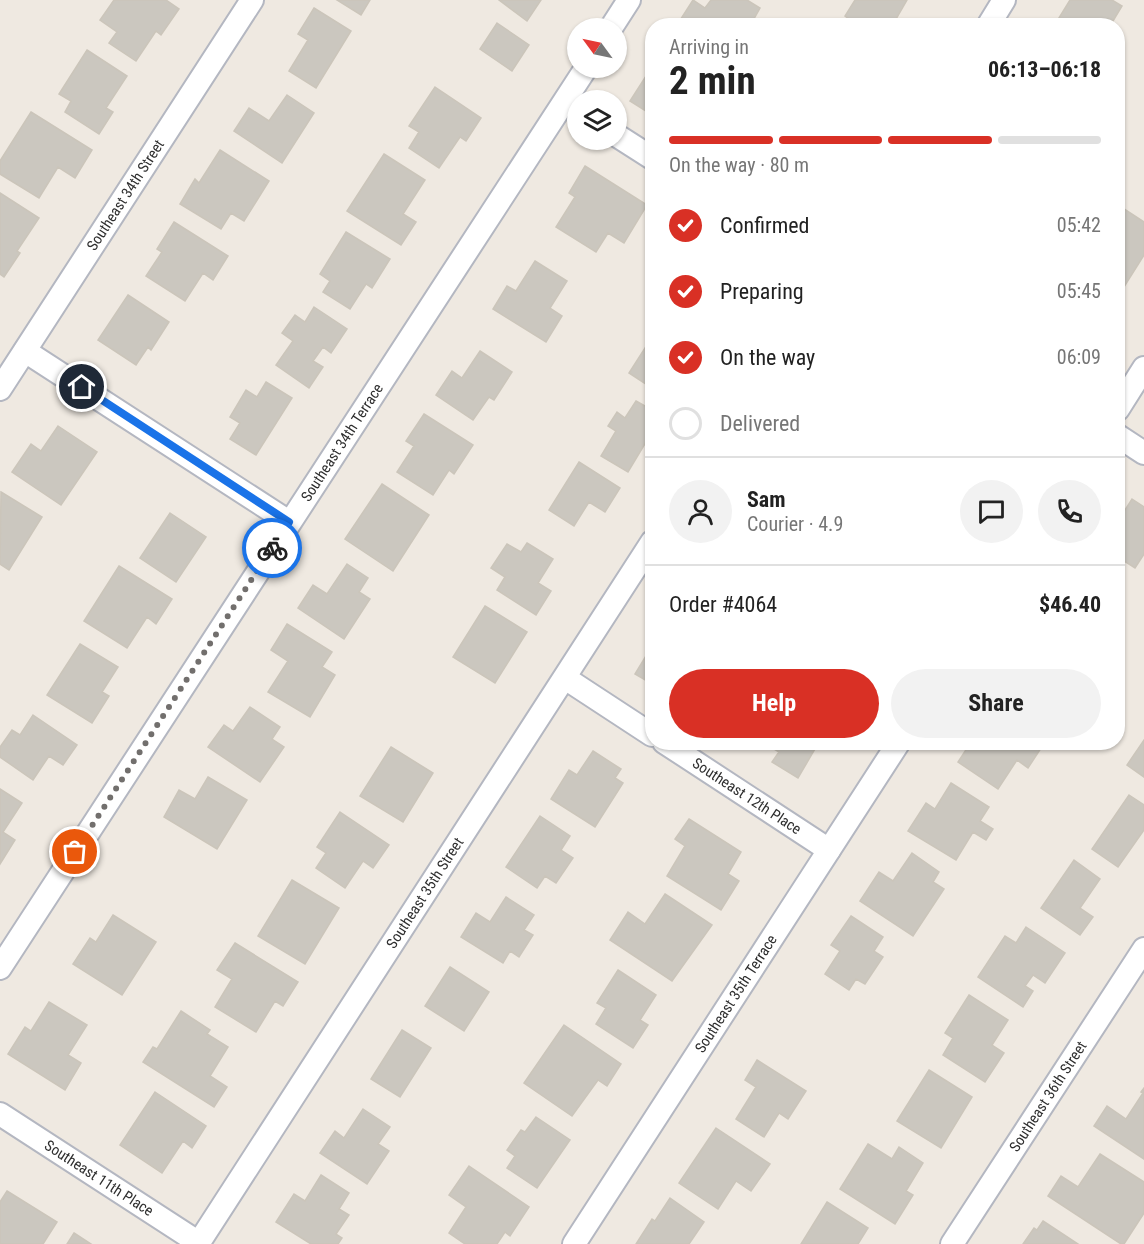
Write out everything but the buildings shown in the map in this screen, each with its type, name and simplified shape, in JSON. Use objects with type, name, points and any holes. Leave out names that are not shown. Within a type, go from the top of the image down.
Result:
[{"type":"street","name":"Southeast 34th Street","points":[[0,389],[252,0]]},
{"type":"street","points":[[618,18],[630,0]]},
{"type":"street","points":[[993,18],[1004,0]]},
{"type":"street","name":"Southeast 34th Terrace","points":[[0,968],[289,522],[567,112]]},
{"type":"street","points":[[627,142],[645,154]]},
{"type":"street","points":[[25,351],[289,522]]},
{"type":"street","points":[[1125,398],[1144,368]]},
{"type":"street","points":[[1125,441],[1144,453]]},
{"type":"street","name":"Southeast 35th Street","points":[[198,1244],[645,553]]},
{"type":"street","points":[[565,678],[645,730]]},
{"type":"street","name":"Southeast 12th Place","points":[[676,750],[829,850]]},
{"type":"street","name":"Southeast 35th Terrace","points":[[574,1244],[894,750]]},
{"type":"street","name":"Southeast 36th Street","points":[[952,1244],[1144,949]]},
{"type":"street","name":"Southeast 11th Place","points":[[0,1114],[198,1244]]},
{"type":"way so far","points":[[75,852],[272,548]]},
{"type":"route","points":[[82,387],[289,522],[272,548]]}]
